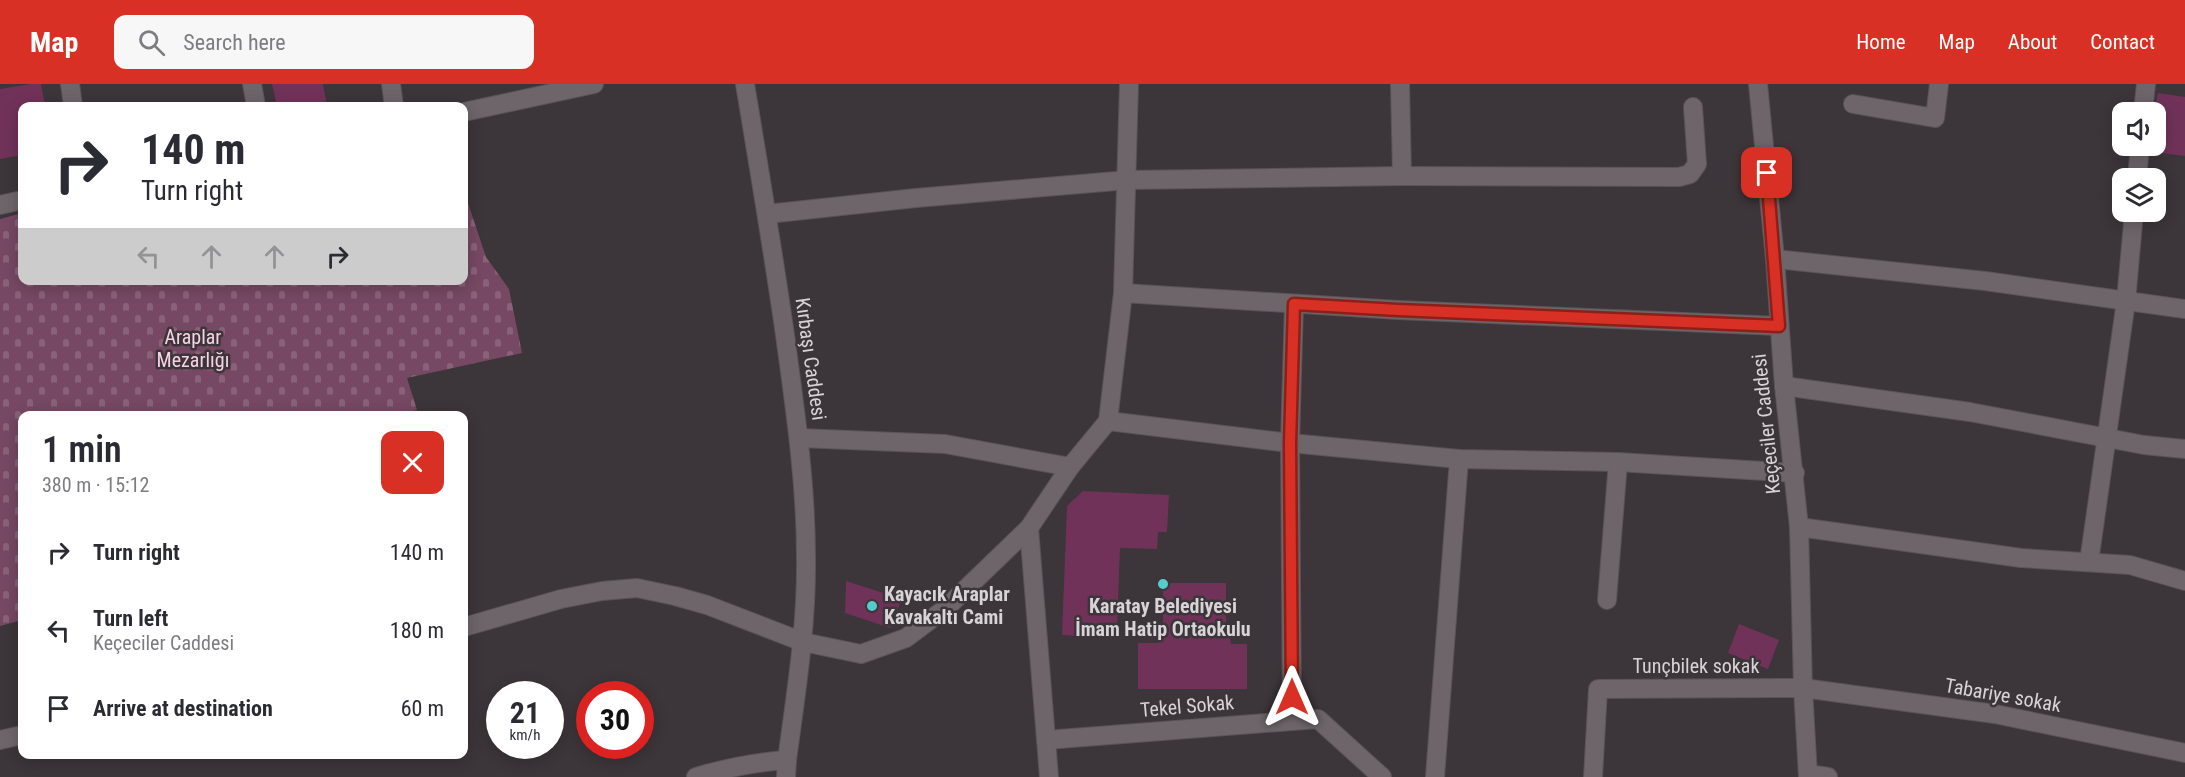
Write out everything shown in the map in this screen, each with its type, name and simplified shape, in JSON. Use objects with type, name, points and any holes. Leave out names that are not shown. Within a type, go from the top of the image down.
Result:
[{"type":"street","points":[[70,84],[72,102]]},
{"type":"street","points":[[252,84],[255,102]]},
{"type":"street","points":[[391,84],[393,102]]},
{"type":"street","points":[[468,111],[594,84]]},
{"type":"street","name":"Kırbaşı Caddesi","points":[[745,84],[800,438],[806,556],[803,642],[786,769]]},
{"type":"street","points":[[468,626],[561,599],[602,591],[637,588],[707,605],[803,642],[861,654],[906,638],[946,608],[1029,528],[1070,467],[1108,421],[1123,293],[1129,84]]},
{"type":"street","points":[[1400,84],[1402,176]]},
{"type":"street","name":"Keçeciler Caddesi","points":[[1758,84],[1775,259],[1784,386],[1799,527],[1803,688],[1808,775]]},
{"type":"street","points":[[1854,104],[1935,118],[1939,84]]},
{"type":"street","points":[[2144,102],[2146,84]]},
{"type":"street","points":[[767,214],[916,198],[1128,180],[1402,176],[1679,177],[1690,174],[1697,164],[1693,107]]},
{"type":"street","points":[[0,205],[18,201]]},
{"type":"street","points":[[2089,562],[2126,301],[2133,222]]},
{"type":"street","points":[[1775,259],[1985,281],[2185,309]]},
{"type":"street","points":[[1123,293],[1398,310],[1779,326]]},
{"type":"street","points":[[1292,720],[1290,443],[1294,304]]},
{"type":"street","points":[[1784,386],[1970,412],[2108,438],[2185,449]]},
{"type":"street","points":[[1108,421],[1290,443],[1459,459],[1618,462],[1794,472]]},
{"type":"street","points":[[800,438],[945,444],[1070,467]]},
{"type":"street","points":[[1435,777],[1459,459]]},
{"type":"street","points":[[1607,600],[1618,462]]},
{"type":"street","points":[[1799,527],[2021,558],[2130,565],[2185,581]]},
{"type":"street","points":[[1029,528],[1049,777]]},
{"type":"street","name":"Tunçbilek sokak","points":[[1593,777],[1598,689],[1803,688]]},
{"type":"street","name":"Tabariye sokak","points":[[1803,688],[1995,714],[2185,753]]},
{"type":"street","name":"Tekel Sokak","points":[[1046,740],[1318,719],[1382,777]]},
{"type":"street","points":[[0,740],[18,736]]},
{"type":"street","points":[[696,777],[725,768],[758,762],[786,769]]},
{"type":"street","points":[[1808,775],[1828,777]]},
{"type":"green space","name":"Araplar Mezarlığı","points":[[468,203],[486,257],[509,289],[522,353],[407,378],[417,410],[414,411],[18,411],[18,621],[0,626],[0,219],[18,214],[18,285],[468,285]]},
{"type":"building","points":[[41,84],[44,102],[18,102],[18,156],[0,159],[0,89]]},
{"type":"building","points":[[272,84],[323,84],[326,102],[276,102]]},
{"type":"building","points":[[2158,93],[2185,97],[2185,156],[2166,154],[2166,102],[2156,102]]},
{"type":"building","points":[[1083,491],[1169,495],[1167,532],[1158,532],[1157,549],[1120,548],[1117,628],[1099,628],[1099,637],[1062,635],[1067,506]]},
{"type":"building","name":"Kayacık Araplar Kavakaltı Cami","points":[[846,581],[902,599],[890,628],[845,613]]},
{"type":"building","points":[[1163,583],[1226,583],[1226,638],[1230,638],[1231,644],[1247,644],[1247,689],[1138,689],[1138,643],[1158,643],[1158,638],[1163,638]]},
{"type":"building","points":[[1739,624],[1779,640],[1768,669],[1728,653]]},
{"type":"place","name":"Karatay Belediyesi İmam Hatip Ortaokulu","points":[[1163,584]]},
{"type":"place","name":"Kayacık Araplar Kavakaltı Cami","points":[[872,606]]},
{"type":"route","points":[[1292,697],[1290,443],[1294,304],[1779,326],[1767,173]]}]
